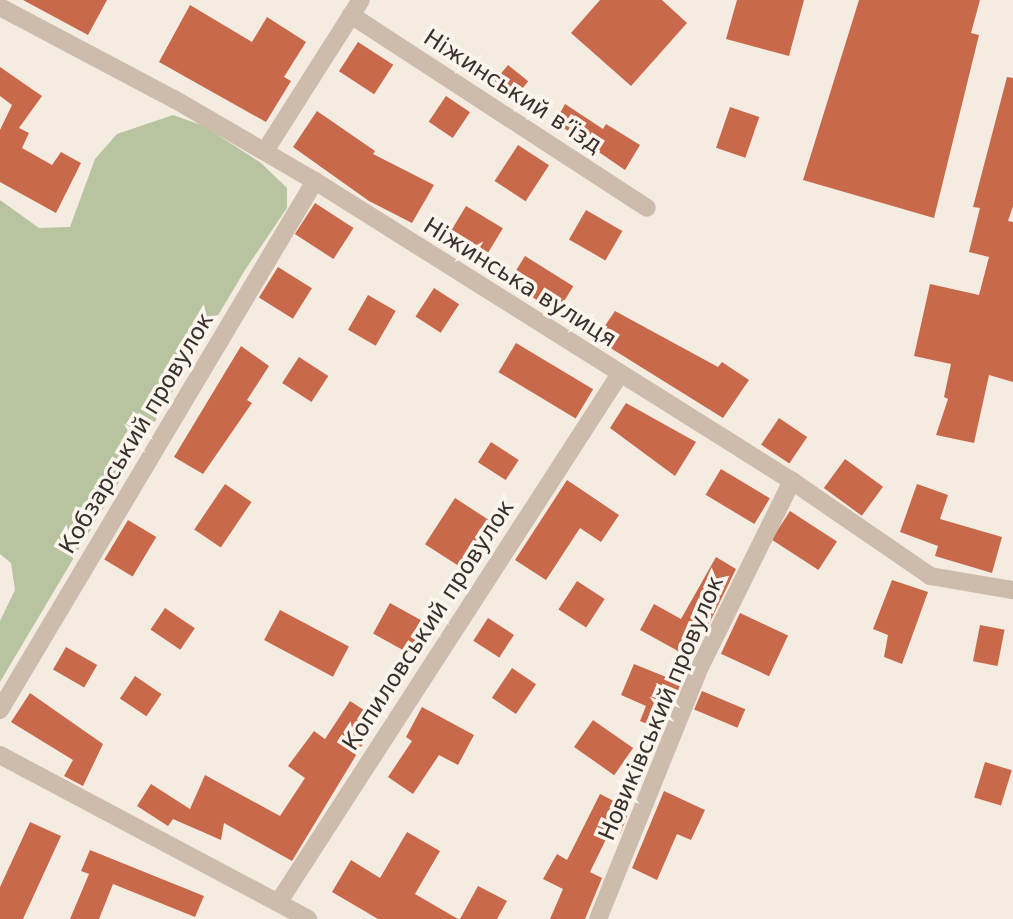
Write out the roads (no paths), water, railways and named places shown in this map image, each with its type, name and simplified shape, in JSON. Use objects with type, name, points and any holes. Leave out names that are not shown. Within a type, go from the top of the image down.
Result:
[{"type":"street","name":"Ніжинська вулиця","points":[[0,7],[315,181],[792,481],[930,576],[1013,590]]},
{"type":"street","points":[[265,151],[356,8]]},
{"type":"street","name":"Ніжинський в’їзд","points":[[356,8],[647,208]]},
{"type":"street","name":"Кобзарський провулок","points":[[0,710],[315,181]]},
{"type":"street","name":"Копиловський провулок","points":[[278,902],[620,374]]},
{"type":"street","name":"Новиківський провулок","points":[[598,919],[700,667],[792,481]]},
{"type":"street","points":[[0,755],[308,919]]}]
